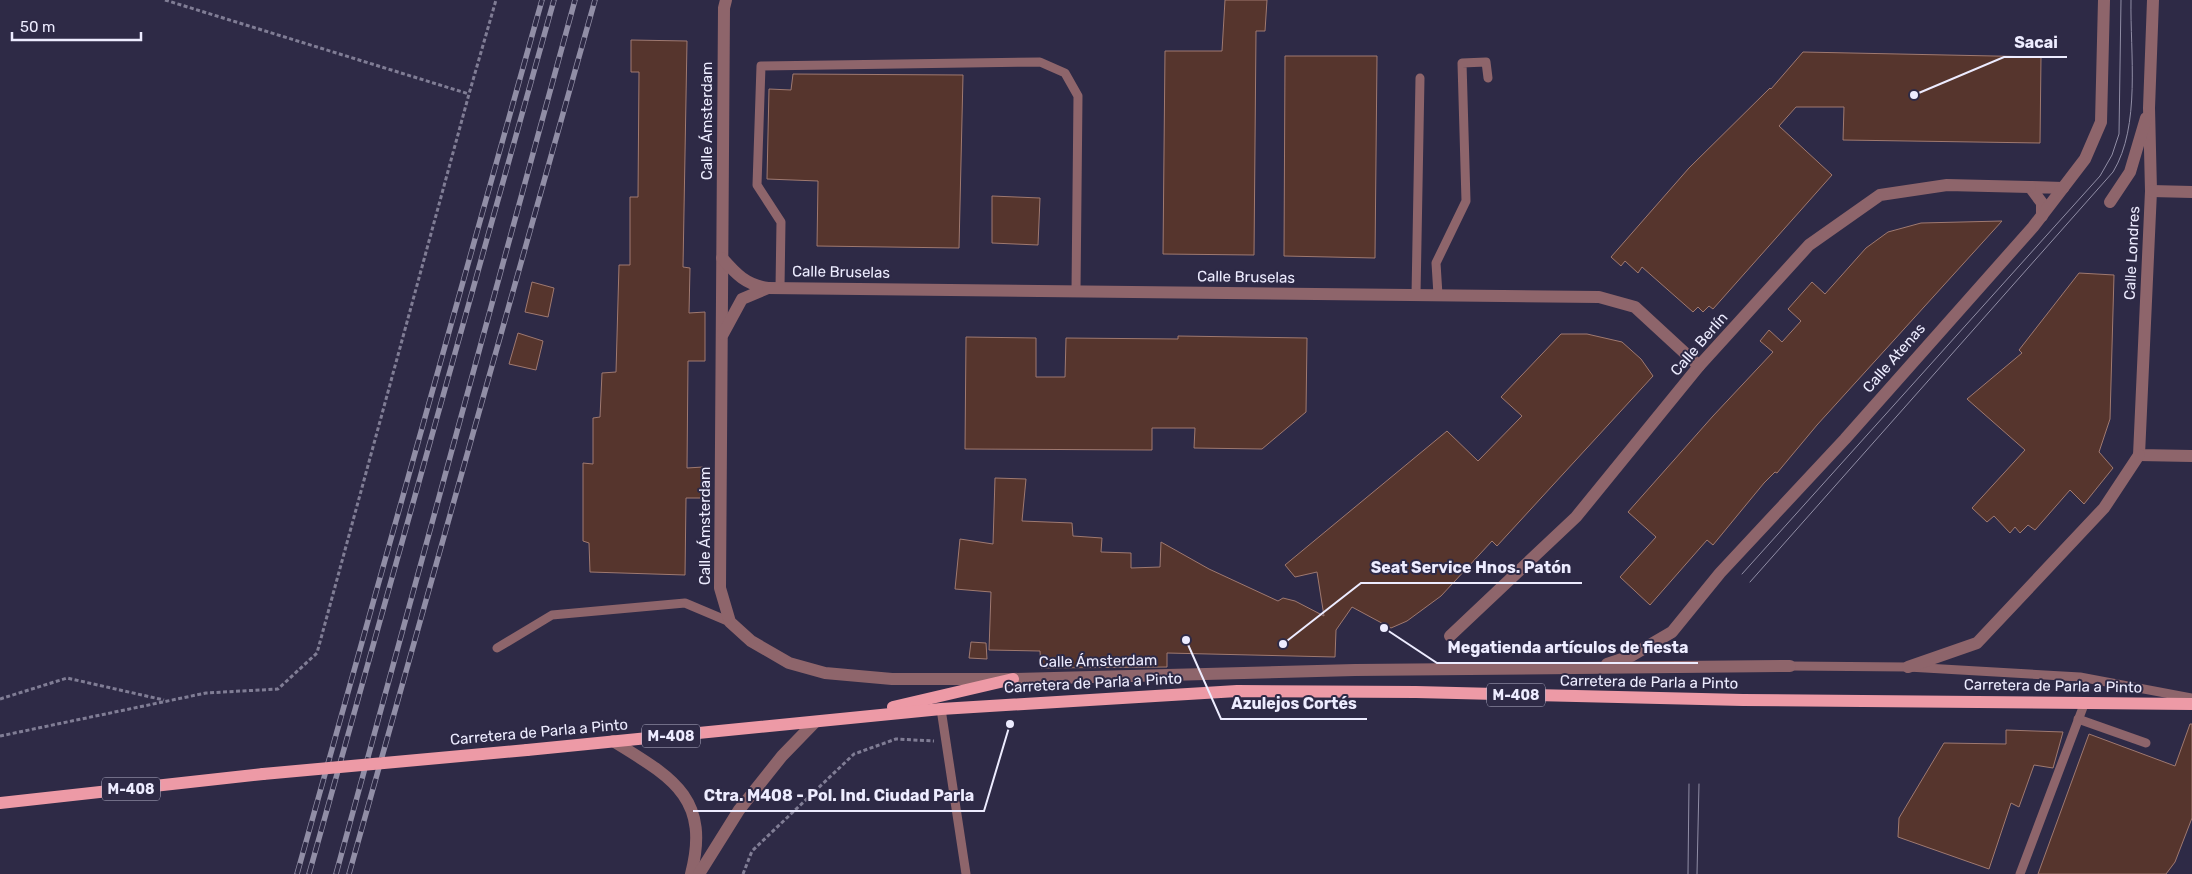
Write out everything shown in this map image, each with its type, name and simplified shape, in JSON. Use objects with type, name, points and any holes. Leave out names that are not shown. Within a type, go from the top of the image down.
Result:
[{"type":"main road","name":"M-408","points":[[841,719],[1013,679]]},
{"type":"main road","name":"Carretera de Parla a Pinto","points":[[0,804],[262,774],[941,709],[1237,691],[1416,692],[1743,700],[2192,704]]},
{"type":"street","name":"Calle Ámsterdam","points":[[726,0],[724,8],[720,588],[730,622],[751,641],[789,663],[824,673],[892,680],[1013,679],[1355,670],[1790,666]]},
{"type":"street","name":"Calle Atenas","points":[[1595,668],[1631,656],[1672,632],[1720,573],[1845,439],[2042,216],[2085,158],[2101,122],[2104,0]]},
{"type":"street","name":"Calle Londres","points":[[2140,456],[2151,191],[2149,108],[2153,0]]},
{"type":"street","points":[[2110,202],[2130,172],[2149,108]]},
{"type":"street","name":"Calle Berlín","points":[[1450,636],[1576,517],[1699,366],[1809,245],[1880,195],[1947,185],[2063,188]]},
{"type":"street","points":[[2030,187],[2042,203],[2042,216]]},
{"type":"street","points":[[2151,191],[2192,192]]},
{"type":"street","points":[[722,258],[738,276],[750,284],[774,288]]},
{"type":"street","points":[[722,336],[742,299],[774,288]]},
{"type":"street","name":"Calle Bruselas","points":[[774,288],[1599,297],[1636,307],[1699,366]]},
{"type":"street","points":[[1908,667],[1977,643],[2104,508],[2140,456],[2192,456]]},
{"type":"street","points":[[699,874],[739,810],[782,756],[815,722]]},
{"type":"street","points":[[613,741],[675,782],[688,800],[696,824],[695,857],[690,874]]},
{"type":"lane","points":[[774,288],[781,222],[757,185],[760,66],[1040,62],[1065,73],[1078,96],[1076,291]]},
{"type":"lane","points":[[1438,295],[1436,263],[1466,201],[1462,63],[1486,62],[1488,78]]},
{"type":"lane","points":[[1416,295],[1420,78]]},
{"type":"lane","points":[[497,648],[552,615],[685,603],[730,622]]},
{"type":"lane","points":[[1790,666],[1908,667],[2080,677],[2192,698]]},
{"type":"lane","points":[[2020,874],[2085,702]]},
{"type":"lane","points":[[941,709],[944,742],[966,874]]},
{"type":"lane","points":[[2078,719],[2146,742]]},
{"type":"path","points":[[165,0],[468,94]]},
{"type":"path","points":[[0,736],[206,693],[278,689],[317,653],[468,94],[496,0]]},
{"type":"path","points":[[0,699],[66,678],[167,701]]},
{"type":"path","points":[[743,874],[752,851],[854,754],[896,739],[944,742]]},
{"type":"building","points":[[1225,0],[1267,0],[1265,31],[1256,31],[1254,255],[1163,254],[1165,51],[1222,51]]},
{"type":"building","points":[[631,40],[687,41],[683,267],[690,268],[689,313],[705,312],[705,361],[688,361],[687,468],[703,467],[703,498],[686,498],[685,575],[590,572],[589,543],[583,541],[583,463],[593,464],[593,418],[600,417],[602,373],[616,372],[619,265],[630,265],[630,197],[638,197],[639,72],[631,72]]},
{"type":"building","points":[[1803,52],[2041,57],[2040,143],[1843,140],[1844,107],[1796,107],[1779,126],[1832,175],[1713,309],[1709,306],[1703,312],[1698,307],[1693,312],[1642,267],[1638,273],[1625,261],[1621,266],[1611,257],[1689,168],[1771,89]]},
{"type":"building","points":[[1285,56],[1377,56],[1375,258],[1284,256]]},
{"type":"building","points":[[793,74],[963,75],[959,248],[817,246],[818,181],[767,179],[769,89],[791,90]]},
{"type":"building","points":[[992,196],[1040,198],[1038,245],[992,243]]},
{"type":"building","points":[[2002,221],[1817,425],[1777,473],[1775,472],[1764,483],[1713,545],[1707,540],[1650,605],[1620,577],[1656,537],[1628,512],[1773,352],[1760,341],[1769,330],[1782,342],[1801,321],[1788,309],[1812,282],[1825,294],[1866,248],[1888,232],[1921,223]]},
{"type":"building","points":[[2079,273],[2114,275],[2110,419],[2099,452],[2113,468],[2084,504],[2070,490],[2035,530],[2028,525],[2020,533],[2015,527],[2010,533],[1994,516],[1987,522],[1972,508],[2025,450],[1967,399],[2022,353],[2019,350]]},
{"type":"building","points":[[532,282],[554,288],[548,317],[525,312]]},
{"type":"building","points":[[518,333],[543,341],[536,370],[509,364]]},
{"type":"building","points":[[1561,334],[1587,334],[1622,342],[1641,359],[1653,376],[1497,546],[1492,541],[1441,596],[1407,621],[1391,628],[1352,607],[1336,630],[1335,657],[1167,653],[1167,667],[1041,668],[1040,651],[989,650],[991,592],[955,589],[960,539],[993,544],[995,478],[1026,479],[1022,521],[1072,523],[1073,536],[1102,538],[1101,552],[1131,553],[1131,568],[1160,567],[1161,542],[1209,569],[1278,601],[1283,598],[1295,601],[1324,616],[1317,572],[1295,577],[1285,565],[1447,431],[1478,461],[1522,416],[1501,397]]},
{"type":"building","points":[[1178,336],[1307,338],[1306,412],[1262,449],[1194,448],[1195,428],[1152,428],[1152,450],[965,449],[966,337],[1036,338],[1036,377],[1065,377],[1066,338],[1178,339]]},
{"type":"building","points":[[971,642],[986,643],[987,659],[969,658]]},
{"type":"building","points":[[2190,724],[2192,724],[2192,818],[2175,862],[2166,874],[2038,874],[2089,734],[2175,766]]},
{"type":"building","points":[[2006,730],[2063,732],[2053,768],[2034,765],[2019,807],[2011,803],[1989,869],[1898,837],[1899,818],[1944,743],[2006,744]]},
{"type":"tram line","points":[[1742,574],[2100,176],[2112,155],[2119,134],[2121,0]]},
{"type":"tram line","points":[[1750,582],[2113,172],[2122,154],[2131,111],[2131,0]]},
{"type":"tram line","points":[[1688,874],[1689,784]]},
{"type":"tram line","points":[[1697,874],[1699,784]]},
{"type":"railway","points":[[297,874],[542,0]]},
{"type":"railway","points":[[309,874],[554,0]]},
{"type":"railway","points":[[336,874],[575,0]]},
{"type":"railway","points":[[349,874],[595,0]]},
{"type":"place","name":"Sacai","points":[[1914,95]]},
{"type":"place","name":"Megatienda artículos de fiesta","points":[[1384,628]]},
{"type":"place","name":"Azulejos Cortés","points":[[1186,640]]},
{"type":"place","name":"Seat Service Hnos. Patón","points":[[1283,644]]},
{"type":"place","name":"Ctra. M408 - Pol. Ind. Ciudad Parla","points":[[1010,724]]}]
